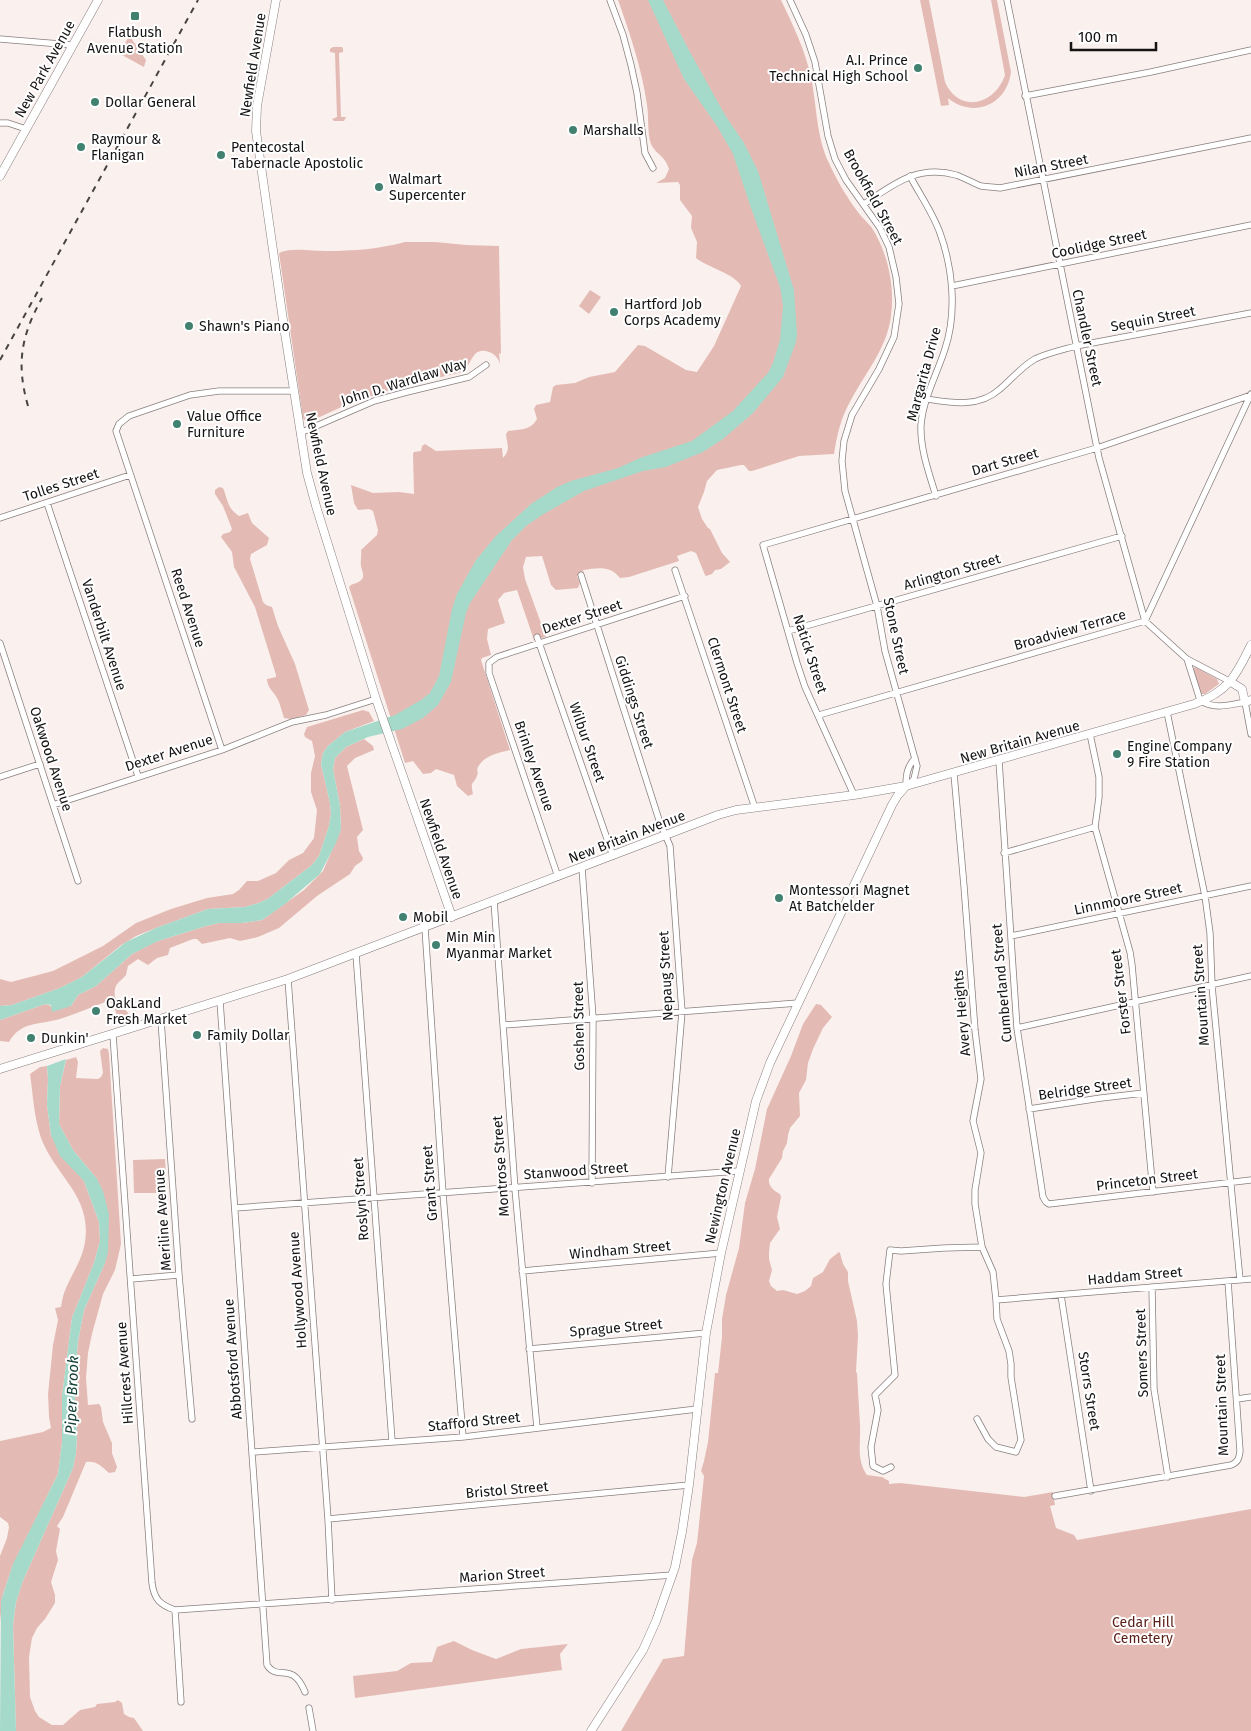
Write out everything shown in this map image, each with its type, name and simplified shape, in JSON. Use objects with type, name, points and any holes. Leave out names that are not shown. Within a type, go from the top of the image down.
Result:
[{"type":"main road","name":"New Park Avenue","points":[[0,176],[98,0]]},
{"type":"main road","name":"Newfield Avenue","points":[[276,0],[257,106],[256,132],[300,433],[316,506],[376,699],[452,917]]},
{"type":"main road","name":"New Britain Avenue","points":[[0,1069],[288,980],[718,815],[736,810],[854,795],[906,786],[954,774],[1201,702],[1231,682],[1251,645]]},
{"type":"main road","points":[[1231,682],[1242,689],[1248,701]]},
{"type":"main road","name":"Newington Avenue","points":[[591,1731],[637,1660],[656,1621],[673,1575],[689,1485],[706,1333],[739,1171],[761,1085],[892,805],[906,786]]},
{"type":"street","points":[[610,0],[633,72],[646,159],[652,168]]},
{"type":"street","name":"Brookfield Street","points":[[790,0],[806,35],[815,62],[832,148],[843,175],[880,228],[889,247],[896,277],[899,304],[894,337],[852,415],[844,441],[842,465],[845,491],[853,519]]},
{"type":"street","name":"Chandler Street","points":[[1007,0],[1097,448],[1145,621]]},
{"type":"street","points":[[0,40],[72,45]]},
{"type":"street","points":[[1025,96],[1251,50]]},
{"type":"street","points":[[0,123],[8,123],[26,129]]},
{"type":"street","name":"Nilan Street","points":[[864,204],[902,179],[925,172],[940,172],[957,176],[982,186],[1000,188],[1251,138]]},
{"type":"street","name":"Margarita Drive","points":[[910,176],[940,232],[946,251],[952,286],[951,317],[946,347],[927,399],[921,425],[923,451],[936,496]]},
{"type":"street","name":"Coolidge Street","points":[[952,286],[1251,225]]},
{"type":"street","name":"Sequin Street","points":[[927,399],[964,403],[976,402],[988,398],[1021,369],[1036,359],[1050,353],[1076,346],[1251,313]]},
{"type":"street","name":"John D. Wardlaw Way","points":[[300,433],[346,412],[374,402],[419,388],[469,377],[486,365]]},
{"type":"street","name":"Reed Avenue","points":[[222,750],[116,431],[119,424],[129,416],[190,395],[204,392],[293,391]]},
{"type":"street","name":"Dart Street","points":[[763,545],[1097,448],[1251,395]]},
{"type":"street","name":"Broadview Terrace","points":[[819,715],[1145,621],[1251,395]]},
{"type":"street","name":"Tolles Street","points":[[0,518],[130,475]]},
{"type":"street","name":"Vanderbilt Avenue","points":[[47,503],[138,776]]},
{"type":"street","name":"Stone Street","points":[[853,519],[877,606],[885,651],[896,694],[918,766],[914,779],[906,786]]},
{"type":"street","name":"Arlington Street","points":[[788,631],[1122,536]]},
{"type":"street","name":"Natick Street","points":[[763,545],[805,687],[854,795]]},
{"type":"street","name":"Clermont Street","points":[[675,570],[754,808]]},
{"type":"street","name":"Giddings Street","points":[[581,575],[660,823],[666,835]]},
{"type":"street","name":"Dexter Street","points":[[489,663],[498,657],[685,596]]},
{"type":"street","points":[[1145,621],[1187,659],[1231,682]]},
{"type":"street","name":"Wilbur Street","points":[[537,637],[613,856]]},
{"type":"street","name":"Oakwood Avenue","points":[[0,644],[78,881]]},
{"type":"street","points":[[1187,659],[1197,696],[1201,702],[1222,706],[1248,701],[1251,734]]},
{"type":"street","name":"Brinley Avenue","points":[[489,663],[489,673],[558,877]]},
{"type":"street","name":"Dexter Avenue","points":[[53,805],[222,750],[292,722],[326,715],[376,699]]},
{"type":"street","name":"Mountain Street","points":[[1167,712],[1205,896],[1210,932],[1212,986],[1240,1280]]},
{"type":"street","name":"Forster Street","points":[[1090,734],[1099,777],[1099,796],[1095,827],[1130,952],[1153,1192]]},
{"type":"street","name":"Cumberland Street","points":[[999,761],[1017,1028],[1043,1197],[1046,1202]]},
{"type":"street","points":[[0,777],[40,764]]},
{"type":"street","name":"Avery Heights","points":[[954,774],[975,1030],[981,1078],[973,1121],[981,1153],[975,1190],[975,1204],[982,1247],[993,1272],[997,1319],[1010,1351],[1011,1377],[1021,1440],[1016,1452],[996,1447],[988,1439],[977,1419]]},
{"type":"street","points":[[1004,853],[1095,827]]},
{"type":"street","name":"Nepaug Street","points":[[666,835],[670,846],[682,1012],[668,1176]]},
{"type":"street","name":"Goshen Street","points":[[582,868],[593,1018],[592,1183]]},
{"type":"street","name":"Linnmoore Street","points":[[1011,936],[1251,886]]},
{"type":"street","name":"Montrose Street","points":[[494,901],[515,1189],[537,1428]]},
{"type":"street","name":"Grant Street","points":[[425,928],[462,1437]]},
{"type":"street","name":"Roslyn Street","points":[[356,954],[392,1442]]},
{"type":"street","points":[[1017,1028],[1251,976]]},
{"type":"street","name":"Hollywood Avenue","points":[[288,980],[328,1519],[332,1600]]},
{"type":"street","name":"Abbotsford Avenue","points":[[220,1001],[267,1665],[276,1672],[290,1673],[300,1681],[305,1692]]},
{"type":"street","points":[[504,1025],[798,1003]]},
{"type":"street","name":"Meriline Avenue","points":[[161,1020],[179,1275],[192,1418]]},
{"type":"street","name":"Hillcrest Avenue","points":[[113,1035],[153,1592],[156,1600],[164,1606],[175,1610]]},
{"type":"street","name":"Belridge Street","points":[[1029,1109],[1144,1093]]},
{"type":"street","name":"Stanwood Street","points":[[235,1208],[515,1189],[739,1171]]},
{"type":"street","name":"Princeton Street","points":[[1046,1202],[1049,1204],[1251,1180]]},
{"type":"street","points":[[891,1467],[883,1471],[873,1466],[871,1446],[878,1410],[875,1395],[894,1375],[886,1284],[890,1250],[982,1247]]},
{"type":"street","name":"Windham Street","points":[[522,1272],[721,1253]]},
{"type":"street","points":[[131,1279],[179,1275]]},
{"type":"street","name":"Haddam Street","points":[[996,1300],[1251,1279]]},
{"type":"street","name":"Mountain Street","points":[[1055,1496],[1168,1477],[1231,1465],[1237,1462],[1240,1451],[1228,1281]]},
{"type":"street","name":"Somers Street","points":[[1152,1287],[1154,1389],[1168,1477]]},
{"type":"street","name":"Storrs Street","points":[[1061,1295],[1091,1491]]},
{"type":"street","name":"Sprague Street","points":[[529,1349],[706,1333]]},
{"type":"street","points":[[1237,1399],[1251,1398]]},
{"type":"street","name":"Stafford Street","points":[[253,1452],[462,1437],[697,1408]]},
{"type":"street","name":"Bristol Street","points":[[328,1519],[689,1485]]},
{"type":"street","name":"Marion Street","points":[[263,1604],[673,1575]]},
{"type":"street","points":[[181,1702],[175,1610],[263,1604]]},
{"type":"street","points":[[309,1708],[313,1731]]},
{"type":"green space","points":[[618,0],[781,0],[798,38],[808,67],[819,132],[825,153],[845,193],[878,238],[886,259],[892,294],[889,328],[881,349],[845,413],[838,433],[834,454],[799,456],[752,471],[749,471],[744,465],[717,470],[707,481],[698,507],[702,519],[710,529],[722,553],[730,562],[721,569],[715,570],[712,574],[706,576],[696,553],[691,551],[677,556],[679,561],[629,577],[620,578],[612,571],[603,568],[583,570],[584,574],[577,576],[580,583],[578,588],[556,590],[551,585],[542,556],[526,557],[523,567],[525,579],[546,637],[534,640],[517,590],[504,593],[498,600],[505,623],[488,629],[487,639],[491,655],[481,660],[510,750],[492,755],[481,763],[472,785],[473,794],[468,796],[457,786],[454,775],[436,769],[431,773],[423,774],[413,761],[405,763],[349,587],[363,578],[361,550],[377,535],[378,530],[373,511],[369,509],[358,510],[354,503],[351,485],[373,493],[399,492],[414,494],[413,454],[414,452],[421,451],[422,446],[425,444],[436,451],[502,448],[503,458],[508,449],[506,434],[508,431],[531,426],[537,419],[534,409],[536,405],[550,402],[553,387],[615,372],[638,345],[645,346],[686,370],[697,372],[714,346],[741,286],[727,274],[696,258],[697,242],[691,228],[692,216],[680,200],[680,185],[678,182],[656,183],[665,178],[669,169],[665,160],[651,144],[642,78]]},
{"type":"green space","points":[[920,0],[929,0],[945,82],[951,92],[959,99],[976,102],[985,99],[993,93],[1005,75],[991,0],[997,0],[1011,72],[1003,93],[996,100],[978,108],[958,104],[948,98],[949,105],[941,106]]},
{"type":"green space","points":[[132,30],[134,31],[131,38],[146,60],[144,67],[89,37],[120,53]]},
{"type":"green space","points":[[342,47],[343,49],[343,52],[339,53],[341,117],[346,117],[344,121],[334,121],[332,119],[337,117],[335,53],[330,52],[330,49]]},
{"type":"green space","points":[[405,242],[499,246],[500,364],[493,354],[479,351],[463,372],[402,386],[348,404],[306,422],[303,418],[279,253],[295,250],[356,250]]},
{"type":"green space","points":[[590,290],[601,297],[589,314],[579,306]]},
{"type":"green space","points":[[219,487],[223,488],[232,510],[239,516],[248,513],[252,523],[269,538],[267,545],[251,554],[250,559],[263,602],[272,607],[278,626],[295,664],[309,710],[306,715],[291,719],[284,718],[278,700],[268,684],[267,679],[276,677],[276,675],[255,607],[234,567],[232,552],[221,537],[232,529],[223,506],[215,494],[215,490]]},
{"type":"green space","points":[[1195,667],[1217,679],[1219,684],[1205,694],[1201,694],[1193,669]]},
{"type":"green space","points":[[363,710],[369,712],[374,721],[345,732],[328,746],[323,753],[321,764],[331,814],[319,856],[312,865],[269,898],[259,903],[245,907],[208,909],[156,928],[136,936],[120,946],[82,977],[60,988],[12,1005],[0,1006],[0,979],[11,982],[53,971],[103,946],[136,923],[171,909],[207,898],[233,894],[247,881],[258,881],[276,873],[289,860],[303,853],[314,838],[317,810],[311,792],[311,773],[315,756],[312,741],[305,737],[304,734],[307,727]]},
{"type":"green space","points":[[364,739],[373,746],[374,750],[355,758],[347,766],[363,830],[357,837],[359,851],[363,858],[350,874],[317,896],[279,928],[258,937],[240,941],[230,938],[202,944],[197,939],[193,939],[170,948],[168,955],[157,958],[148,965],[138,959],[128,966],[126,975],[117,984],[115,989],[115,997],[128,1013],[127,1016],[121,1019],[118,1018],[113,1006],[108,1001],[60,1019],[25,1027],[19,1030],[9,1042],[0,1041],[0,1020],[45,1004],[52,1007],[71,1006],[78,995],[96,986],[132,954],[155,942],[219,923],[242,923],[262,920],[304,890],[323,871],[341,829],[340,806],[333,769],[335,758],[346,747]]},
{"type":"green space","name":"Cedar Hill Cemetery","points":[[816,1004],[821,1005],[832,1017],[823,1028],[813,1049],[808,1063],[806,1080],[799,1093],[800,1116],[790,1128],[782,1158],[769,1179],[770,1186],[781,1197],[777,1217],[780,1229],[770,1243],[769,1259],[772,1270],[769,1281],[771,1286],[777,1291],[783,1290],[797,1294],[805,1291],[811,1286],[813,1278],[823,1272],[830,1259],[840,1253],[843,1264],[848,1272],[848,1281],[857,1321],[856,1372],[860,1451],[861,1463],[867,1475],[882,1477],[889,1481],[889,1484],[900,1483],[1024,1497],[1053,1492],[1055,1505],[1050,1506],[1056,1528],[1074,1535],[1077,1540],[1251,1509],[1251,1731],[621,1731],[663,1659],[684,1656],[692,1560],[697,1543],[704,1476],[701,1471],[708,1442],[715,1373],[718,1373],[722,1319],[726,1295],[739,1248],[745,1203],[755,1169],[767,1109],[803,1024]]},
{"type":"green space","points":[[103,1048],[108,1049],[109,1054],[121,1244],[115,1270],[103,1294],[92,1334],[86,1378],[88,1405],[99,1404],[101,1407],[103,1422],[112,1443],[112,1453],[117,1467],[115,1472],[109,1473],[96,1463],[86,1462],[63,1517],[57,1526],[60,1529],[56,1551],[58,1560],[51,1582],[55,1603],[32,1638],[29,1657],[30,1697],[39,1717],[52,1725],[63,1725],[80,1710],[118,1700],[122,1703],[124,1714],[134,1718],[143,1731],[16,1731],[13,1625],[16,1602],[22,1583],[73,1468],[77,1431],[74,1386],[78,1341],[84,1310],[105,1263],[97,1179],[73,1150],[59,1124],[60,1086],[66,1060],[76,1057],[78,1062],[76,1078],[98,1079],[101,1077],[103,1073],[100,1051]]},
{"type":"green space","points":[[47,1066],[47,1105],[51,1135],[84,1181],[99,1222],[100,1241],[94,1263],[72,1318],[62,1396],[62,1442],[58,1474],[13,1565],[3,1594],[0,1622],[0,1556],[9,1527],[8,1523],[0,1517],[0,1441],[43,1432],[51,1428],[48,1394],[53,1345],[58,1320],[55,1308],[61,1307],[65,1290],[80,1260],[85,1242],[86,1226],[78,1199],[47,1152],[37,1123],[30,1074],[40,1067]]},
{"type":"green space","points":[[165,1159],[167,1193],[134,1193],[133,1160]]},
{"type":"green space","points":[[454,1641],[496,1659],[521,1649],[568,1644],[560,1654],[562,1670],[355,1698],[353,1676],[397,1671],[411,1663],[432,1662],[437,1647]]},
{"type":"water","points":[[648,0],[663,0],[725,115],[744,143],[758,171],[794,290],[796,342],[783,377],[753,413],[723,439],[703,452],[666,467],[643,471],[584,491],[542,515],[526,526],[512,540],[470,603],[466,613],[451,682],[438,705],[423,718],[402,729],[368,737],[346,747],[335,758],[333,769],[340,806],[341,829],[320,874],[285,904],[262,920],[242,923],[219,923],[158,941],[132,954],[96,986],[78,995],[71,1006],[52,1012],[51,1005],[45,1004],[0,1020],[0,1006],[12,1005],[60,988],[82,977],[126,942],[156,928],[208,909],[245,907],[259,903],[269,898],[312,865],[319,856],[331,814],[321,764],[323,753],[328,746],[345,732],[395,715],[430,693],[439,676],[452,609],[457,594],[476,560],[496,536],[531,504],[557,487],[571,481],[618,468],[640,458],[692,441],[733,411],[768,373],[780,340],[783,306],[780,287],[733,154],[717,126],[684,79]]},
{"type":"water","name":"Piper Brook","points":[[66,1059],[60,1086],[59,1124],[73,1150],[97,1179],[103,1191],[109,1214],[108,1252],[84,1310],[78,1341],[74,1386],[77,1431],[73,1468],[22,1583],[16,1602],[13,1625],[16,1731],[0,1731],[1,1601],[13,1564],[58,1474],[62,1442],[62,1396],[72,1318],[94,1263],[100,1241],[99,1222],[84,1181],[60,1156],[51,1135],[47,1105],[47,1066]]},
{"type":"railway","points":[[0,360],[198,0]]},
{"type":"railway","points":[[28,406],[22,377],[23,350],[29,325],[42,298]]},
{"type":"place","name":"Flatbush Avenue Station","points":[[135,16]]},
{"type":"place","name":"A.I. Prince Technical High School","points":[[918,68]]},
{"type":"place","name":"Dollar General","points":[[95,102]]},
{"type":"place","name":"Marshalls","points":[[573,130]]},
{"type":"place","name":"Raymour & Flanigan","points":[[81,147]]},
{"type":"place","name":"Pentecostal Tabernacle Apostolic","points":[[221,155]]},
{"type":"place","name":"Walmart Supercenter","points":[[379,187]]},
{"type":"place","name":"Hartford Job Corps Academy","points":[[614,312]]},
{"type":"place","name":"Shawn's Piano","points":[[189,326]]},
{"type":"place","name":"Value Office Furniture","points":[[177,424]]},
{"type":"place","name":"Engine Company 9 Fire Station","points":[[1117,754]]},
{"type":"place","name":"Montessori Magnet At Batchelder","points":[[779,898]]},
{"type":"place","name":"Mobil","points":[[403,917]]},
{"type":"place","name":"Min Min Myanmar Market","points":[[436,945]]},
{"type":"place","name":"OakLand Fresh Market","points":[[96,1011]]},
{"type":"place","name":"Family Dollar","points":[[197,1035]]},
{"type":"place","name":"Dunkin'","points":[[31,1038]]}]
